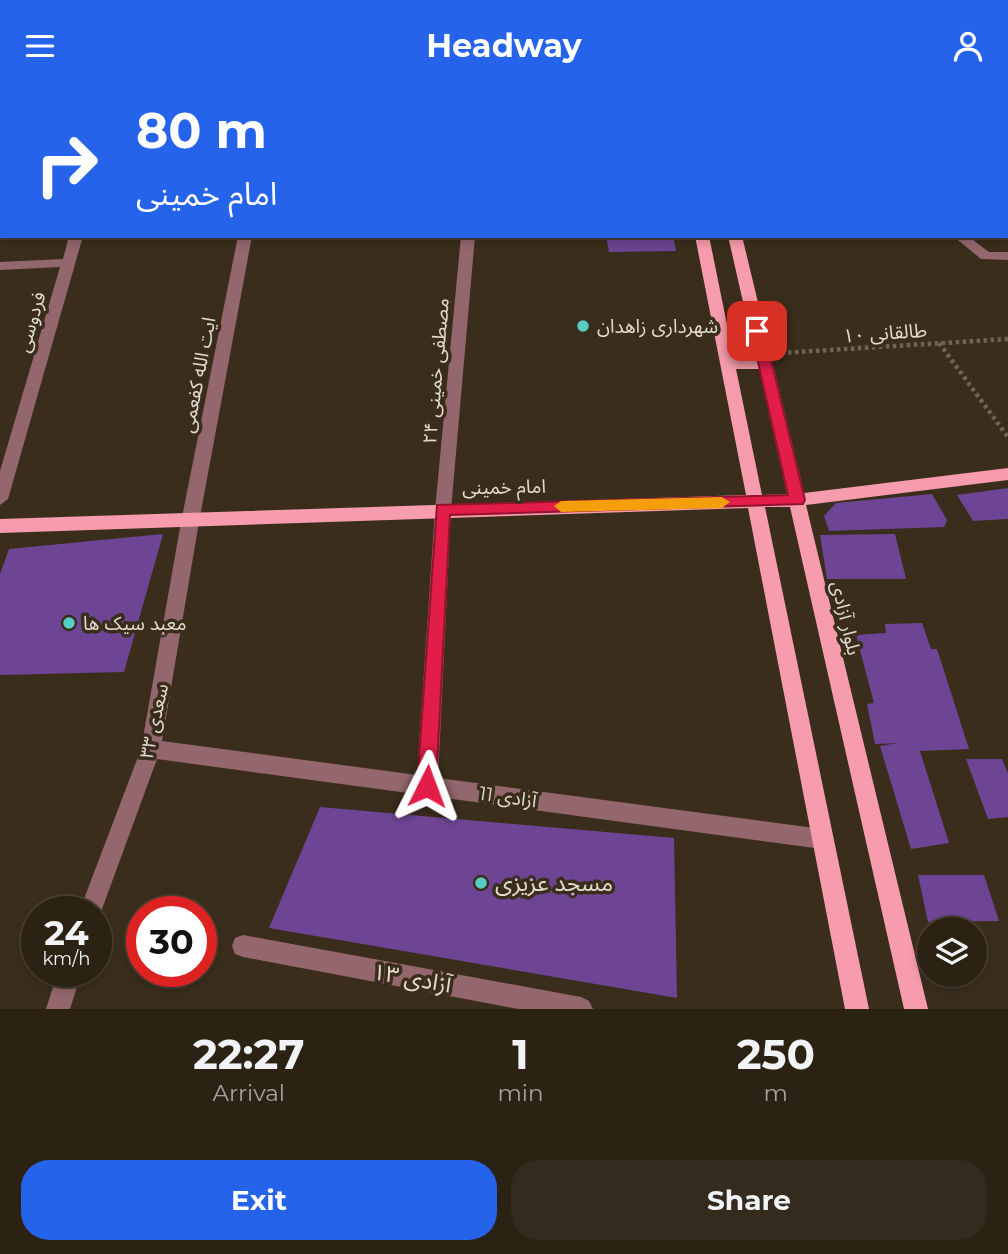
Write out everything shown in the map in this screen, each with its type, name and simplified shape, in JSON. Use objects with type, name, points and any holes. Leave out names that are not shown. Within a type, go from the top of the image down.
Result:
[{"type":"main road","points":[[702,238],[857,1009]]},
{"type":"main road","name":"بلوار آزادی","points":[[735,238],[916,1009]]},
{"type":"main road","points":[[727,363],[764,359]]},
{"type":"main road","name":"امام خمینی","points":[[0,526],[797,500],[1008,474]]},
{"type":"street","name":"فردوسی","points":[[0,499],[75,238]]},
{"type":"street","name":"ایت الله کفعمی","points":[[190,521],[245,238]]},
{"type":"street","name":"مصطفی خمینی ۲۴","points":[[427,786],[443,510],[468,238]]},
{"type":"street","points":[[962,238],[986,256],[1008,256]]},
{"type":"street","points":[[0,266],[68,263]]},
{"type":"street","name":"سعدی ۳۳","points":[[96,896],[151,749],[190,521]]},
{"type":"street","name":"آزادی 11","points":[[151,749],[822,839]]},
{"type":"street","name":"آزادی ۱۳","points":[[243,946],[582,1009]]},
{"type":"street","points":[[58,1009],[65,987]]},
{"type":"path","name":"طالقانی ۱۰","points":[[764,359],[1008,339]]},
{"type":"path","points":[[939,343],[1008,437]]},
{"type":"building","points":[[606,238],[673,238],[676,251],[609,252]]},
{"type":"building","points":[[1008,488],[1008,519],[973,521],[957,495]]},
{"type":"building","points":[[932,494],[947,520],[944,527],[829,531],[824,516],[836,503]]},
{"type":"building","name":"معبد سیک ها","points":[[163,534],[124,672],[0,675],[0,574],[9,549]]},
{"type":"building","points":[[895,534],[906,579],[827,579],[820,535]]},
{"type":"building","points":[[922,623],[931,649],[937,649],[969,749],[920,751],[949,843],[911,849],[880,746],[898,743],[875,744],[867,704],[874,703],[856,635],[886,633],[885,624]]},
{"type":"building","points":[[966,759],[1002,759],[1008,773],[1008,817],[988,819]]},
{"type":"building","name":"مسجد عزیزی","points":[[320,807],[674,838],[677,998],[269,928]]},
{"type":"building","points":[[918,875],[984,875],[999,921],[987,921],[987,917],[927,917]]},
{"type":"slow traffic","points":[[561,506],[722,502]]},
{"type":"place","name":"شهرداری زاهدان","points":[[583,326]]},
{"type":"place","name":"معبد سیک ها","points":[[69,623]]},
{"type":"place","name":"مسجد عزیزی","points":[[481,883]]},
{"type":"route","points":[[427,786],[443,510],[797,500],[757,331]]}]
